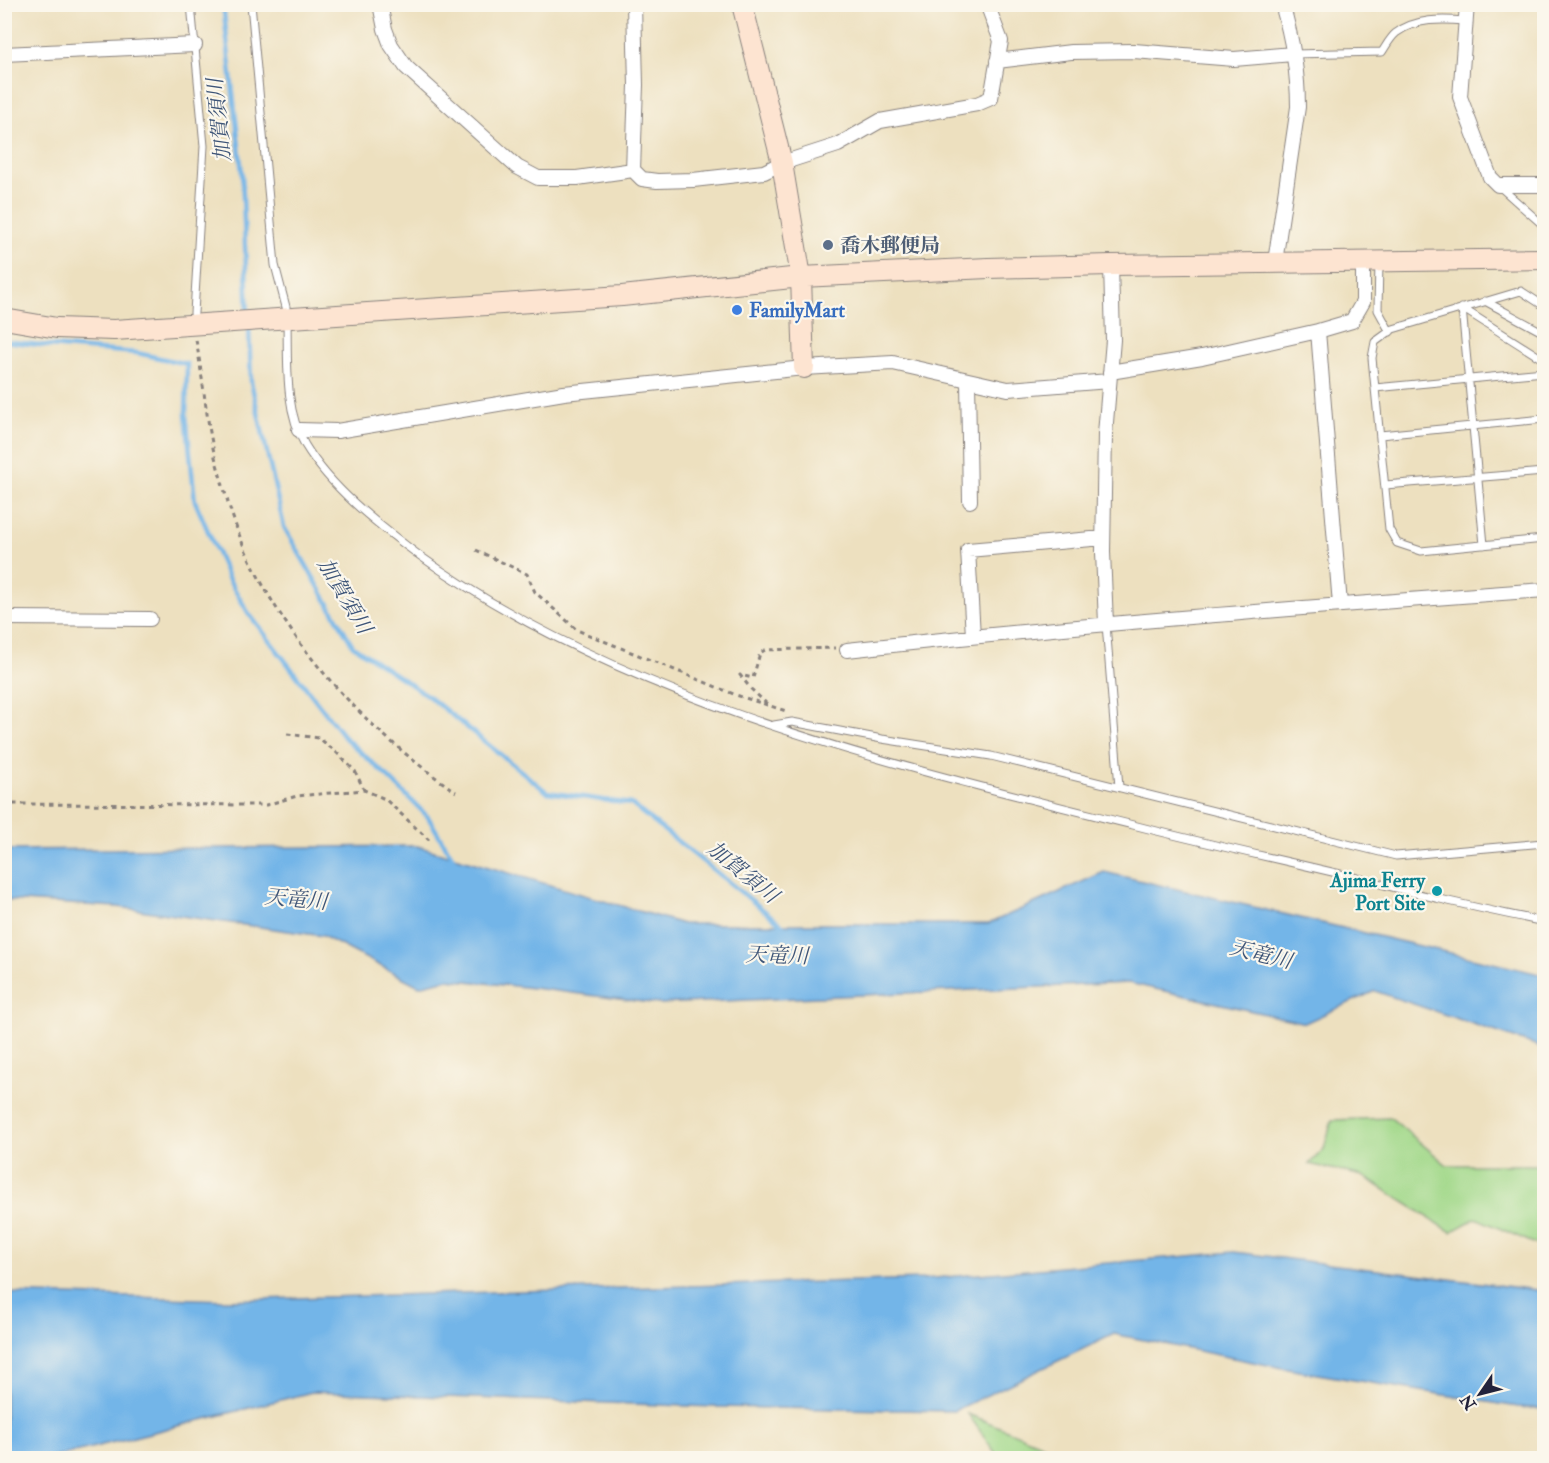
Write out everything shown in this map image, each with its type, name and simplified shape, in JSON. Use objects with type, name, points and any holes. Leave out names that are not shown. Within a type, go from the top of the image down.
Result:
[{"type":"street","points":[[380,4],[391,45],[406,67],[517,167],[538,178],[577,178],[633,170]]},
{"type":"street","points":[[634,4],[636,86],[633,170],[642,179],[657,181],[693,180],[764,172],[782,163],[838,145],[880,121],[977,104],[991,98],[1001,41],[987,4]]},
{"type":"street","points":[[742,4],[782,163],[801,277],[804,368]]},
{"type":"street","points":[[1275,262],[1298,108],[1290,32],[1282,4]]},
{"type":"street","points":[[1467,4],[1460,97],[1490,177],[1498,185],[1545,184]]},
{"type":"street","points":[[4,54],[195,45]]},
{"type":"street","points":[[997,61],[1071,51],[1134,51],[1234,59],[1293,54]]},
{"type":"street","points":[[4,319],[57,328],[114,330],[196,325],[283,315],[622,296],[801,277],[1112,265],[1545,259]]},
{"type":"street","points":[[299,430],[337,431],[564,393],[804,368],[893,363],[1008,389],[1110,376],[1318,331],[1352,321],[1363,302],[1371,260]]},
{"type":"street","points":[[1106,624],[1103,538],[1105,434],[1113,340],[1112,265]]},
{"type":"street","points":[[1318,331],[1340,605]]},
{"type":"street","points":[[968,380],[970,501]]},
{"type":"street","points":[[973,636],[968,550],[1103,538]]},
{"type":"street","points":[[847,650],[1106,624],[1545,590]]},
{"type":"street","points":[[4,618],[150,619]]},
{"type":"lane","points":[[191,4],[204,146],[196,325]]},
{"type":"lane","points":[[250,4],[274,266],[283,315],[291,402],[302,440],[318,463],[354,502],[392,535],[450,577],[526,623],[622,668],[772,726],[888,761],[1049,804],[1236,851],[1545,922]]},
{"type":"lane","points":[[1293,54],[1382,52],[1395,34],[1413,23],[1444,19],[1465,21]]},
{"type":"lane","points":[[1498,185],[1545,226]]},
{"type":"lane","points":[[1371,260],[1378,310],[1390,332]]},
{"type":"lane","points":[[1545,306],[1521,291],[1485,301],[1394,329],[1375,342],[1372,358],[1389,529],[1397,543],[1421,551],[1545,539]]},
{"type":"lane","points":[[1485,301],[1545,333]]},
{"type":"lane","points":[[1462,308],[1545,360]]},
{"type":"lane","points":[[1462,308],[1484,545]]},
{"type":"lane","points":[[1375,388],[1545,372]]},
{"type":"lane","points":[[1380,435],[1545,419]]},
{"type":"lane","points":[[1385,485],[1545,472]]},
{"type":"lane","points":[[1106,624],[1119,787]]},
{"type":"lane","points":[[772,726],[792,722],[882,740],[991,756],[1396,856],[1545,843]]},
{"type":"path","points":[[196,325],[215,454],[236,525],[252,564],[287,624],[347,700],[385,738],[456,792]]},
{"type":"path","points":[[476,550],[527,574],[535,592],[577,630],[736,695],[789,712]]},
{"type":"path","points":[[768,706],[740,675],[753,678],[760,653],[765,650],[834,648],[847,650]]},
{"type":"path","points":[[287,734],[319,738],[355,771],[363,790]]},
{"type":"path","points":[[4,804],[266,805],[297,796],[363,790],[385,799],[429,840]]},
{"type":"green space","points":[[1391,1118],[1447,1165],[1542,1165],[1544,1167],[1544,1246],[1476,1218],[1451,1232],[1363,1176],[1309,1164],[1324,1149],[1332,1120]]},
{"type":"green space","points":[[968,1414],[1075,1458],[999,1458]]},
{"type":"water","name":"天竜川","points":[[417,846],[683,924],[988,924],[1104,872],[1544,975],[1544,1048],[1375,991],[1305,1023],[1129,983],[659,1004],[447,979],[419,986],[323,936],[118,907],[5,900],[5,850]]},
{"type":"water","points":[[1234,1252],[1544,1291],[1544,1409],[1518,1407],[1293,1370],[1114,1334],[954,1411],[715,1407],[312,1392],[51,1458],[5,1458],[5,1293],[227,1300],[923,1279]]},
{"type":"waterway","name":"加賀須川","points":[[223,4],[242,173],[248,316]]},
{"type":"waterway","name":"加賀須川","points":[[249,327],[251,382],[284,527],[353,646],[428,696],[547,792],[631,804],[786,928]]},
{"type":"waterway","points":[[4,341],[137,353],[187,364],[186,415],[195,501],[229,580],[249,614],[345,738],[428,817],[454,860]]},
{"type":"place","name":"喬木郵便局","points":[[828,245]]},
{"type":"place","name":"FamilyMart","points":[[737,310]]},
{"type":"place","name":"Ajima Ferry Port Site","points":[[1437,891]]}]
